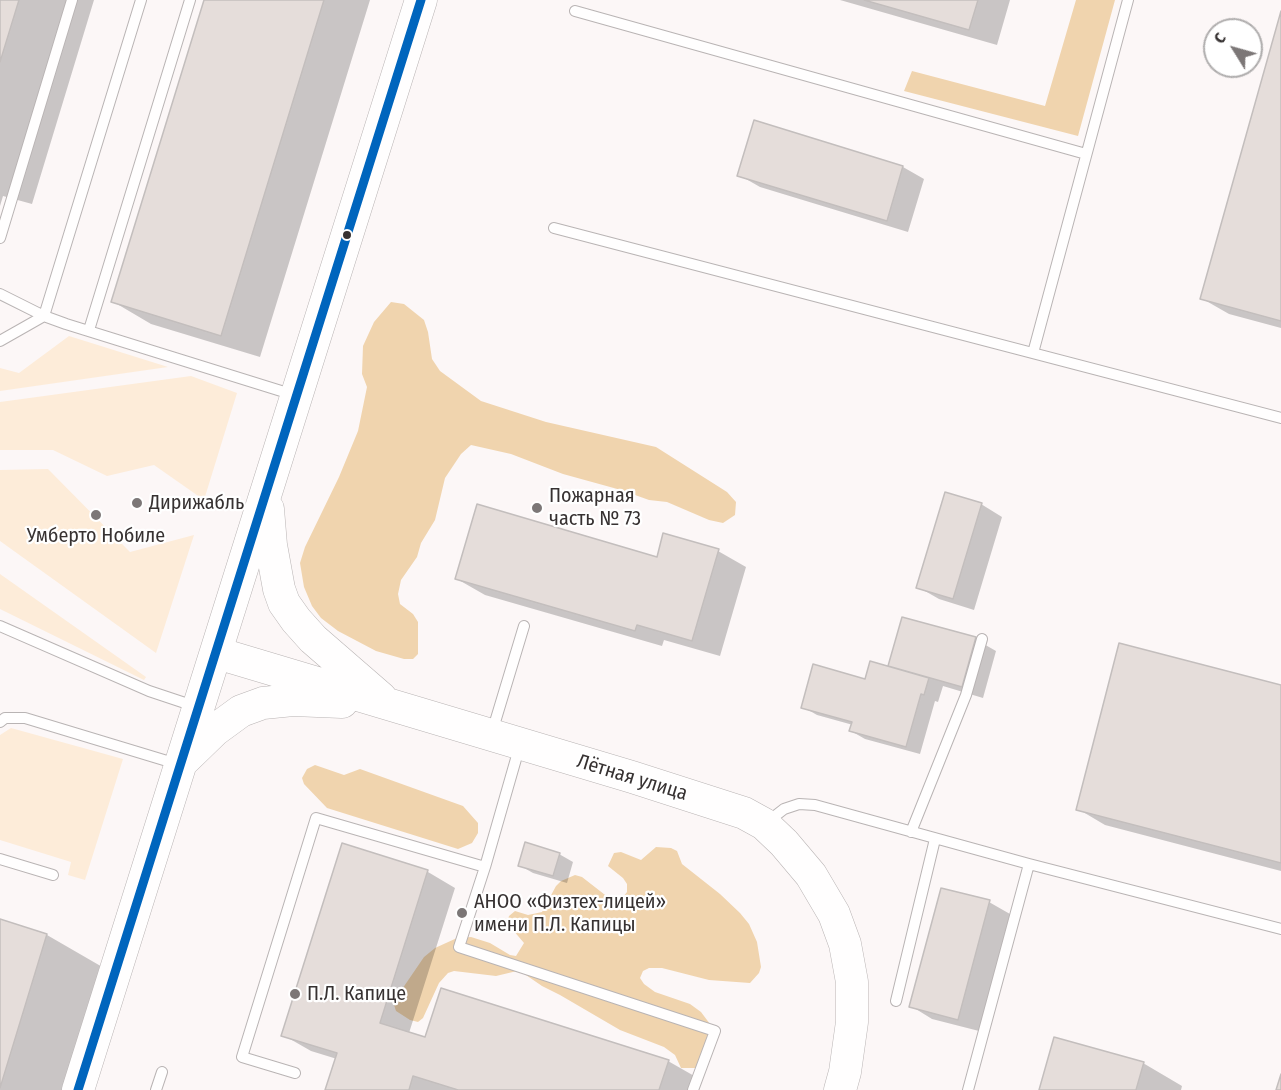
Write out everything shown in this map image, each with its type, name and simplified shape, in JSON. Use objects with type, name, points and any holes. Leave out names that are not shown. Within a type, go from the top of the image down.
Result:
[{"type":"street","points":[[78,1090],[421,0]]},
{"type":"street","points":[[267,492],[271,545],[279,589],[284,603],[313,639],[389,705]]},
{"type":"street","name":"Лётная улица","points":[[217,653],[744,813],[764,824],[784,843],[811,875],[834,914],[845,944],[852,982],[852,1022],[840,1090]]},
{"type":"street","points":[[181,764],[215,730],[241,711],[263,703],[292,700],[389,705]]},
{"type":"lane","points":[[0,238],[72,0]]},
{"type":"lane","points":[[0,341],[44,316],[141,0]]},
{"type":"lane","points":[[89,330],[190,0]]},
{"type":"lane","points":[[1033,353],[1128,0]]},
{"type":"lane","points":[[574,11],[1086,154]]},
{"type":"lane","points":[[554,228],[1281,418]]},
{"type":"lane","points":[[106,276],[118,280]]},
{"type":"lane","points":[[0,294],[44,316],[297,396]]},
{"type":"lane","points":[[0,626],[149,691],[199,708]]},
{"type":"lane","points":[[491,735],[524,626]]},
{"type":"lane","points":[[911,832],[966,695],[982,639]]},
{"type":"lane","points":[[0,722],[5,718],[25,718],[181,764]]},
{"type":"lane","points":[[520,744],[485,867],[459,947],[715,1031],[693,1090]]},
{"type":"lane","points":[[764,824],[784,809],[799,804],[816,805],[935,839],[1281,929]]},
{"type":"lane","points":[[295,1073],[242,1058],[316,818],[485,867]]},
{"type":"lane","points":[[896,1001],[935,839]]},
{"type":"lane","points":[[0,859],[53,875]]},
{"type":"lane","points":[[968,1090],[1029,864]]},
{"type":"lane","points":[[156,1090],[162,1072]]},
{"type":"shaded area","points":[[1076,0],[1115,0],[1078,136],[904,91],[912,71],[1045,106]]},
{"type":"shaded area","points":[[391,302],[404,304],[424,320],[432,359],[440,371],[481,401],[546,422],[656,447],[727,492],[736,502],[735,515],[723,523],[709,520],[667,502],[649,500],[563,474],[511,454],[471,445],[461,454],[445,478],[435,520],[421,543],[417,557],[401,580],[398,594],[400,604],[413,614],[418,622],[418,654],[413,659],[404,659],[376,651],[338,631],[321,618],[312,606],[304,587],[300,563],[305,547],[339,477],[358,431],[367,387],[362,374],[363,346],[374,322]]},
{"type":"shaded area","points":[[69,336],[168,367],[0,391],[0,368],[19,373]]},
{"type":"shaded area","points":[[191,376],[237,393],[204,500],[154,465],[107,476],[53,450],[0,450],[0,402]]},
{"type":"shaded area","points":[[48,469],[130,552],[194,535],[156,653],[0,541],[0,470]]},
{"type":"shaded area","points":[[0,574],[146,677],[144,680],[0,609]]},
{"type":"shaded area","points":[[11,728],[123,759],[85,880],[68,875],[71,862],[0,840],[0,735]]},
{"type":"shaded area","points":[[315,765],[344,775],[360,769],[463,806],[478,823],[478,833],[472,843],[458,849],[327,808],[304,784],[302,778],[307,769]]},
{"type":"shaded area","points":[[656,847],[671,848],[677,851],[682,864],[740,913],[749,924],[757,942],[761,967],[750,983],[709,980],[662,968],[649,968],[643,971],[640,978],[644,984],[655,992],[690,1004],[701,1012],[710,1024],[711,1031],[700,1064],[695,1068],[681,1068],[675,1055],[664,1047],[620,1030],[517,971],[496,976],[454,971],[448,973],[439,983],[423,1018],[418,1022],[396,1011],[394,1005],[396,998],[424,957],[435,948],[457,938],[471,937],[490,943],[516,956],[524,943],[507,923],[509,916],[515,911],[528,915],[542,912],[556,886],[561,881],[575,875],[582,877],[609,898],[617,900],[627,892],[627,884],[608,866],[614,853],[621,852],[641,860]]},
{"type":"building","points":[[0,0],[19,0],[0,62]]},
{"type":"building","points":[[204,0],[324,0],[221,336],[111,302]]},
{"type":"building","points":[[864,0],[978,0],[969,30]]},
{"type":"building","points":[[1281,11],[1281,321],[1200,299]]},
{"type":"building","points":[[754,120],[903,166],[887,221],[737,176]]},
{"type":"building","points":[[945,492],[982,503],[953,599],[916,588]]},
{"type":"building","points":[[477,504],[657,557],[663,533],[719,549],[692,641],[637,625],[635,631],[455,579]]},
{"type":"building","points":[[902,617],[976,637],[962,687],[888,666]]},
{"type":"building","points":[[1119,643],[1281,685],[1281,863],[1076,810]]},
{"type":"building","points":[[870,661],[929,678],[924,695],[921,694],[906,747],[849,731],[852,722],[801,708],[813,664],[865,679]]},
{"type":"building","points":[[525,842],[560,853],[553,876],[518,866]]},
{"type":"building","points":[[342,843],[428,870],[380,1023],[425,1037],[441,988],[669,1060],[659,1090],[458,1090],[413,1076],[409,1090],[325,1090],[337,1053],[281,1036]]},
{"type":"building","points":[[941,888],[990,900],[958,1020],[909,1007]]},
{"type":"building","points":[[0,919],[47,934],[0,1088]]},
{"type":"building","points":[[1054,1037],[1144,1062],[1136,1090],[1039,1090]]},
{"type":"building","points":[[1281,1074],[1281,1090],[1276,1090]]},
{"type":"transit line","points":[[78,1090],[421,0]]},
{"type":"place","name":"Дирижабль","points":[[137,503]]},
{"type":"place","name":"Пожарная часть № 73","points":[[537,508]]},
{"type":"place","name":"Умберто Нобиле","points":[[96,515]]},
{"type":"place","name":"АНОО «Физтех-лицей» имени П.Л. Капицы","points":[[462,913]]},
{"type":"place","name":"П.Л. Капице","points":[[295,994]]}]
